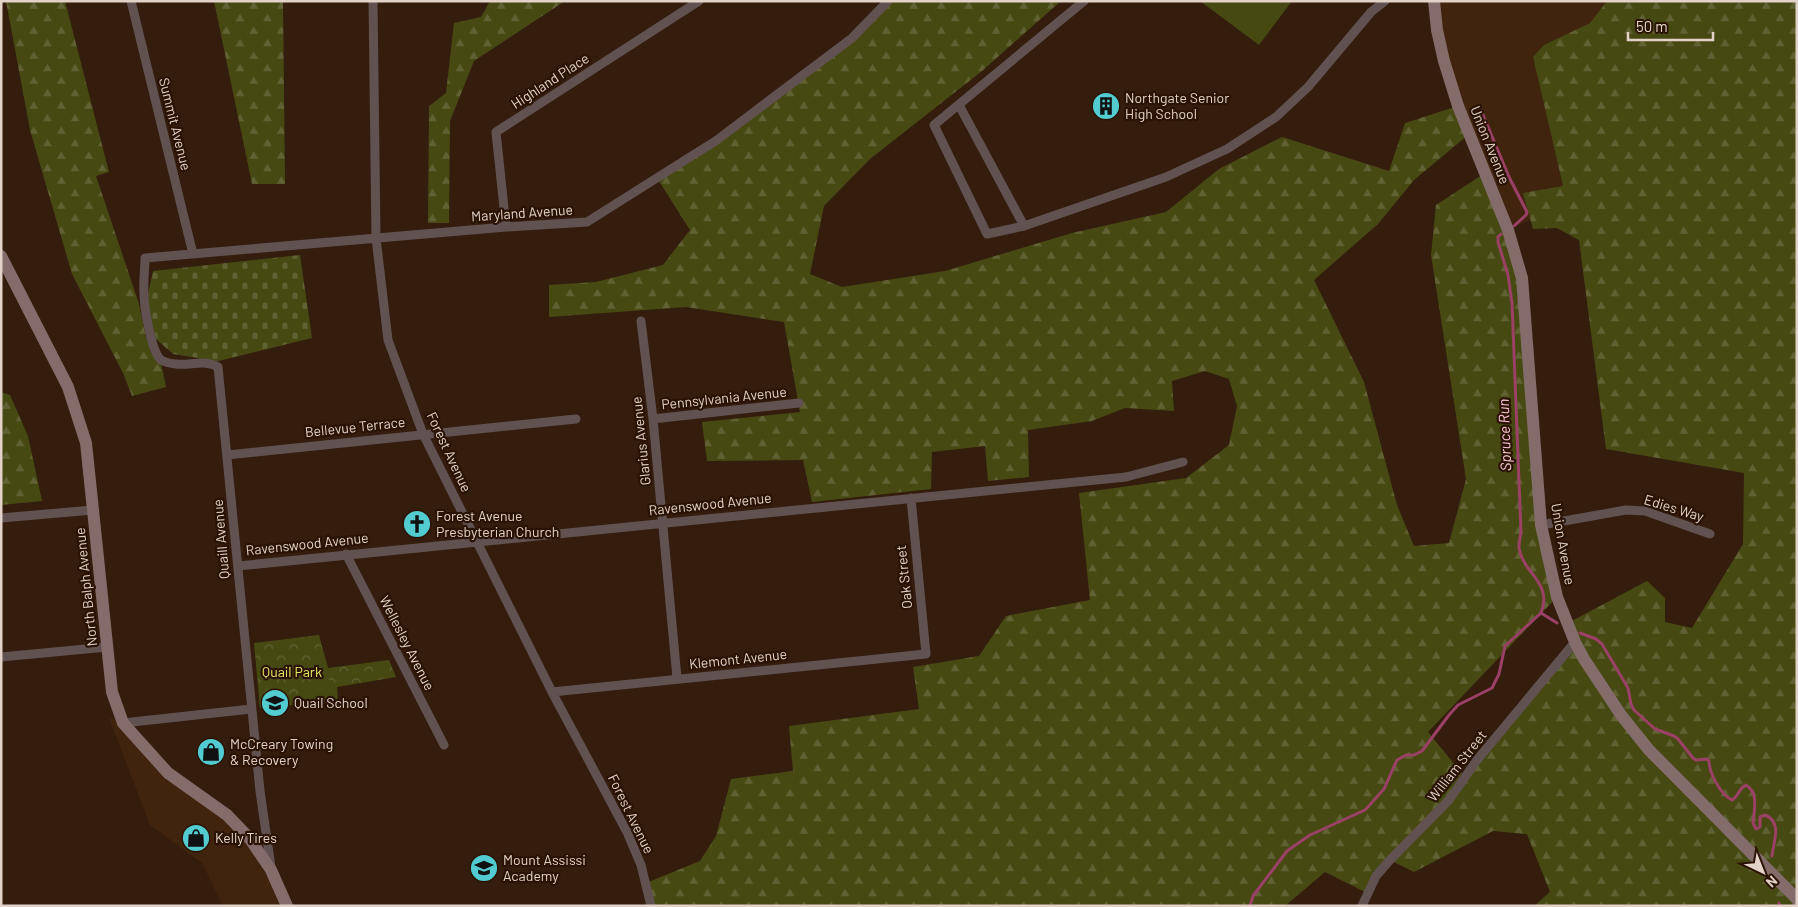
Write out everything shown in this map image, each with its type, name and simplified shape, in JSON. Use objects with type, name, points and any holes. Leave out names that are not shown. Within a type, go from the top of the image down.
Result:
[{"type":"street","name":"Summit Avenue","points":[[131,1],[193,254]]},
{"type":"street","name":"Forest Avenue","points":[[374,1],[376,238],[388,340],[423,434],[552,692],[627,832],[641,866],[651,906]]},
{"type":"street","name":"Highland Place","points":[[506,227],[496,132],[699,1]]},
{"type":"street","name":"Maryland Avenue","points":[[145,258],[506,227],[587,222],[717,140],[852,38],[888,1]]},
{"type":"street","points":[[1084,1],[934,125],[987,234],[1024,226],[1166,177],[1227,149],[1276,116],[1308,86],[1371,12],[1385,1]]},
{"type":"street","name":"Union Avenue","points":[[1434,1],[1437,30],[1456,100],[1468,135],[1508,230],[1522,278],[1541,525],[1557,597],[1575,642],[1617,709],[1649,750],[1797,899]]},
{"type":"street","points":[[959,105],[1024,226]]},
{"type":"street","name":"North Balph Avenue","points":[[1,256],[68,386],[86,443],[112,692],[123,724],[168,773],[227,815],[250,839],[271,870],[287,906]]},
{"type":"street","name":"Quaill Avenue","points":[[145,258],[144,294],[150,334],[162,361],[177,364],[206,364],[218,367],[251,709],[271,870]]},
{"type":"street","name":"Glarius Avenue","points":[[641,321],[653,420],[677,678]]},
{"type":"street","name":"Pennsylvania Avenue","points":[[653,420],[799,403]]},
{"type":"street","name":"Bellevue Terrace","points":[[227,455],[576,419]]},
{"type":"street","name":"Ravenswood Avenue","points":[[238,566],[1126,477],[1183,462]]},
{"type":"street","name":"Oak Street","points":[[910,498],[926,654]]},
{"type":"street","points":[[1,518],[93,510]]},
{"type":"street","name":"Edies Way","points":[[1541,525],[1626,510],[1645,511],[1710,534]]},
{"type":"street","name":"Wellesley Avenue","points":[[346,554],[444,745]]},
{"type":"street","name":"William Street","points":[[1362,906],[1376,876],[1449,800],[1477,760],[1575,642]]},
{"type":"street","points":[[1,657],[107,647]]},
{"type":"street","name":"Klemont Avenue","points":[[552,692],[926,654]]},
{"type":"street","points":[[123,724],[251,709]]},
{"type":"shaded area","points":[[1434,1],[1607,1],[1590,23],[1544,45],[1533,57],[1563,187],[1524,193],[1531,220],[1508,230],[1468,135]]},
{"type":"shaded area","points":[[109,718],[123,723],[168,773],[227,815],[287,906],[223,906],[202,863],[150,825]]},
{"type":"green space","points":[[6,1],[65,1],[109,172],[96,176],[139,304],[146,338],[160,358],[166,387],[132,396],[123,373],[72,274],[30,130]]},
{"type":"green space","points":[[214,1],[283,1],[285,184],[252,184]]},
{"type":"green space","points":[[490,1],[565,1],[474,61],[450,121],[449,223],[428,223],[429,106],[446,93],[454,23],[481,17]]},
{"type":"green space","points":[[888,1],[1061,1],[982,71],[870,159],[824,206],[810,274],[842,287],[945,271],[1072,233],[1166,212],[1219,169],[1282,137],[1389,171],[1405,123],[1458,106],[1468,135],[1414,180],[1378,224],[1314,280],[1364,382],[1397,505],[1414,546],[1449,543],[1466,479],[1431,255],[1436,205],[1485,173],[1522,278],[1541,525],[1557,597],[1428,732],[1465,777],[1575,642],[1568,623],[1647,581],[1665,598],[1665,622],[1692,628],[1743,544],[1744,473],[1606,449],[1579,240],[1557,228],[1533,229],[1523,193],[1563,186],[1533,57],[1544,45],[1590,23],[1607,1],[1797,1],[1797,906],[1534,906],[1550,892],[1527,834],[1493,831],[1414,872],[1390,860],[1367,893],[1325,872],[1285,906],[651,906],[646,883],[700,861],[716,836],[731,779],[793,771],[789,726],[919,709],[913,667],[979,656],[1006,616],[1090,600],[1079,493],[1186,478],[1229,445],[1237,406],[1229,379],[1205,371],[1172,381],[1174,411],[1125,408],[1092,421],[1028,430],[1029,477],[988,481],[985,446],[932,452],[931,489],[812,502],[803,460],[707,461],[702,422],[800,412],[784,322],[686,307],[549,317],[549,285],[596,282],[663,265],[690,230],[657,178],[852,38]]},
{"type":"green space","points":[[1200,1],[1292,1],[1259,45]]},
{"type":"green space","points":[[300,255],[312,338],[206,364],[198,358],[173,354],[156,339],[149,315],[148,294],[153,271]]},
{"type":"green space","points":[[1,392],[10,395],[28,436],[42,501],[1,505]]},
{"type":"green space","name":"Quail Park","points":[[319,635],[328,668],[389,660],[396,677],[337,687],[338,701],[260,708],[254,643]]},
{"type":"green space","points":[[329,678],[331,693],[301,698],[299,683]]},
{"type":"waterway","name":"Spruce Run","points":[[1481,110],[1509,177],[1527,212],[1514,226]]},
{"type":"waterway","name":"Spruce Run","points":[[1501,234],[1498,237],[1498,242],[1508,275],[1512,303],[1521,532],[1519,548],[1526,565],[1543,593],[1544,602],[1541,613],[1557,623]]},
{"type":"waterway","points":[[1250,906],[1253,896],[1287,851],[1310,835],[1365,810],[1384,789],[1397,760],[1406,755],[1414,755],[1422,751],[1458,705],[1492,688],[1499,674],[1505,646],[1541,613]]},
{"type":"waterway","name":"Spruce Run","points":[[1580,633],[1596,639],[1602,644],[1628,688],[1634,710],[1655,729],[1678,739],[1693,758],[1696,760],[1707,759],[1716,783],[1728,797],[1732,800],[1746,785],[1750,788],[1754,797],[1753,823],[1756,829],[1760,827],[1760,817],[1765,815],[1771,818],[1774,823],[1776,833],[1772,856]]},
{"type":"place","name":"Northgate Senior High School","points":[[1106,106]]},
{"type":"place","name":"Forest Avenue Presbyterian Church","points":[[417,524]]},
{"type":"place","name":"Quail School","points":[[275,703]]},
{"type":"place","name":"McCreary Towing & Recovery","points":[[211,752]]},
{"type":"place","name":"Kelly Tires","points":[[196,838]]},
{"type":"place","name":"Mount Assissi Academy","points":[[484,868]]}]
